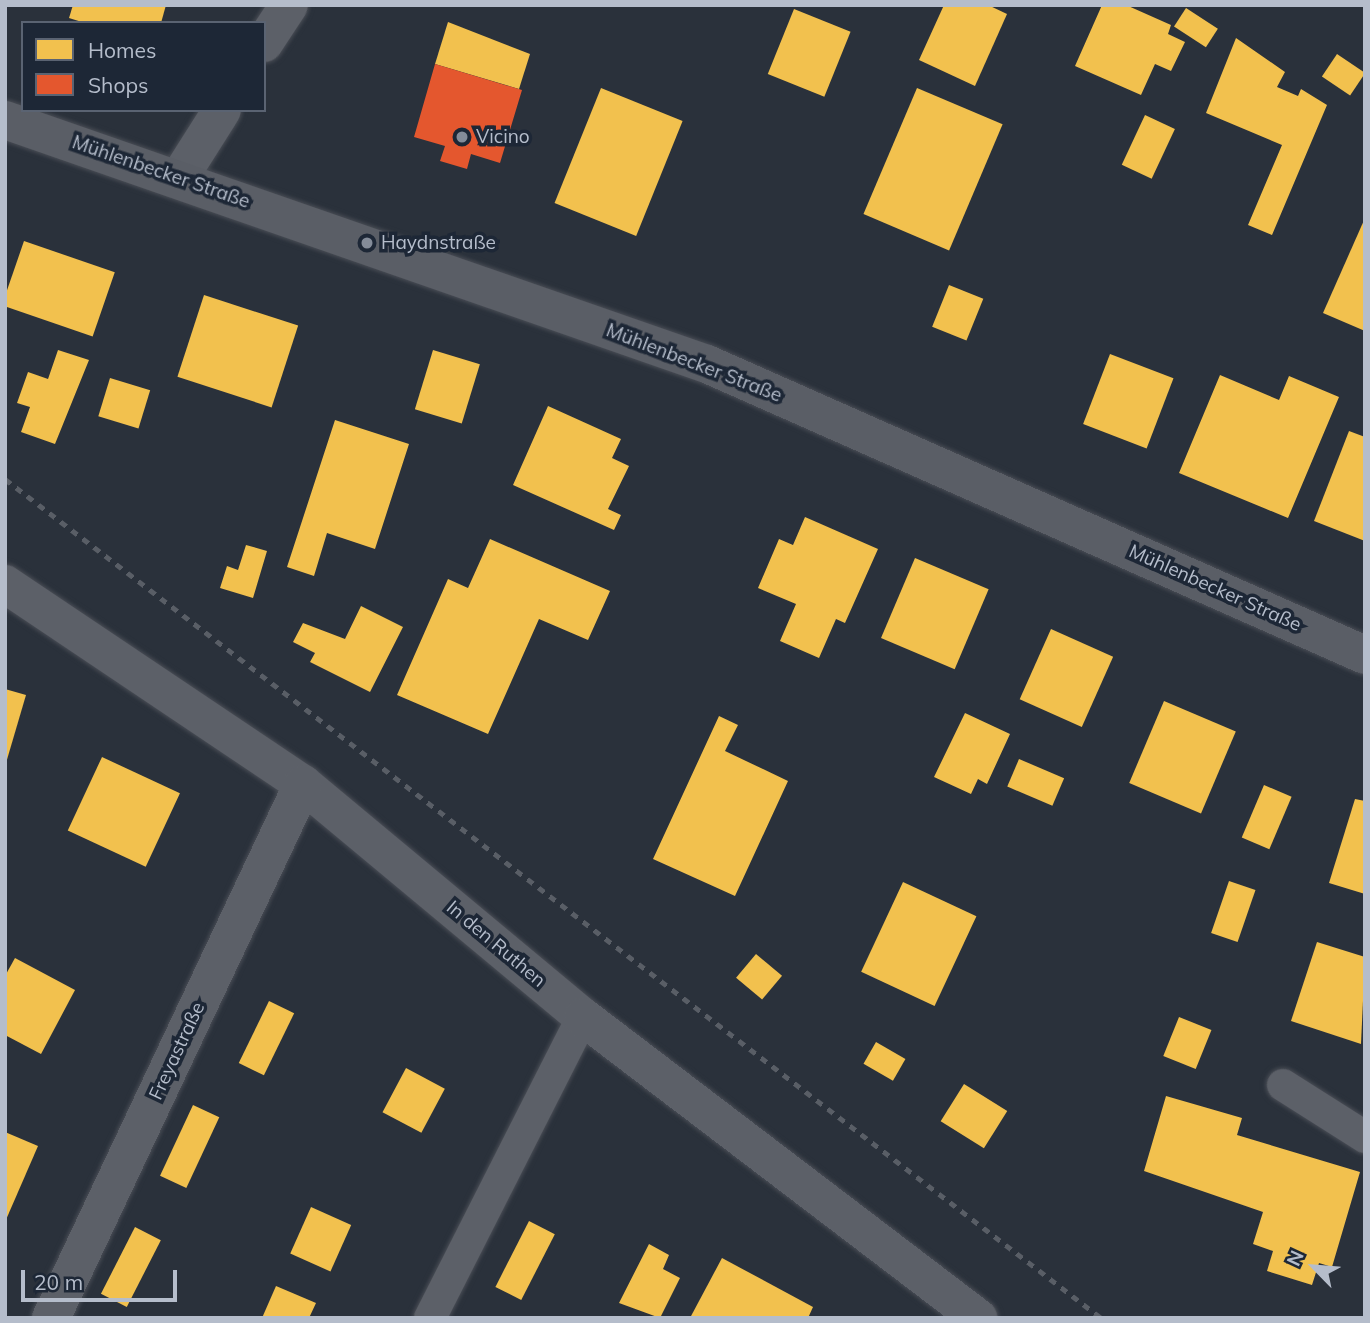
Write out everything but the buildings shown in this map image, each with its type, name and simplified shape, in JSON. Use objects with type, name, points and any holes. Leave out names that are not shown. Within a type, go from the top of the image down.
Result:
[{"type":"main road","name":"Mühlenbecker Straße","points":[[5,120],[179,178],[708,364],[1365,654]]},
{"type":"street","points":[[266,41],[289,5]]},
{"type":"street","points":[[179,178],[221,112]]},
{"type":"street","name":"In den Ruthen","points":[[5,584],[303,783],[583,1017],[978,1318]]},
{"type":"street","name":"Freyastraße","points":[[51,1318],[303,783]]},
{"type":"lane","points":[[430,1318],[583,1017]]},
{"type":"lane","points":[[1283,1085],[1365,1137]]},
{"type":"railway","points":[[5,479],[1101,1318]]},
{"type":"place","name":"Vicino","points":[[462,137]]},
{"type":"place","name":"Haydnstraße","points":[[367,243]]}]
